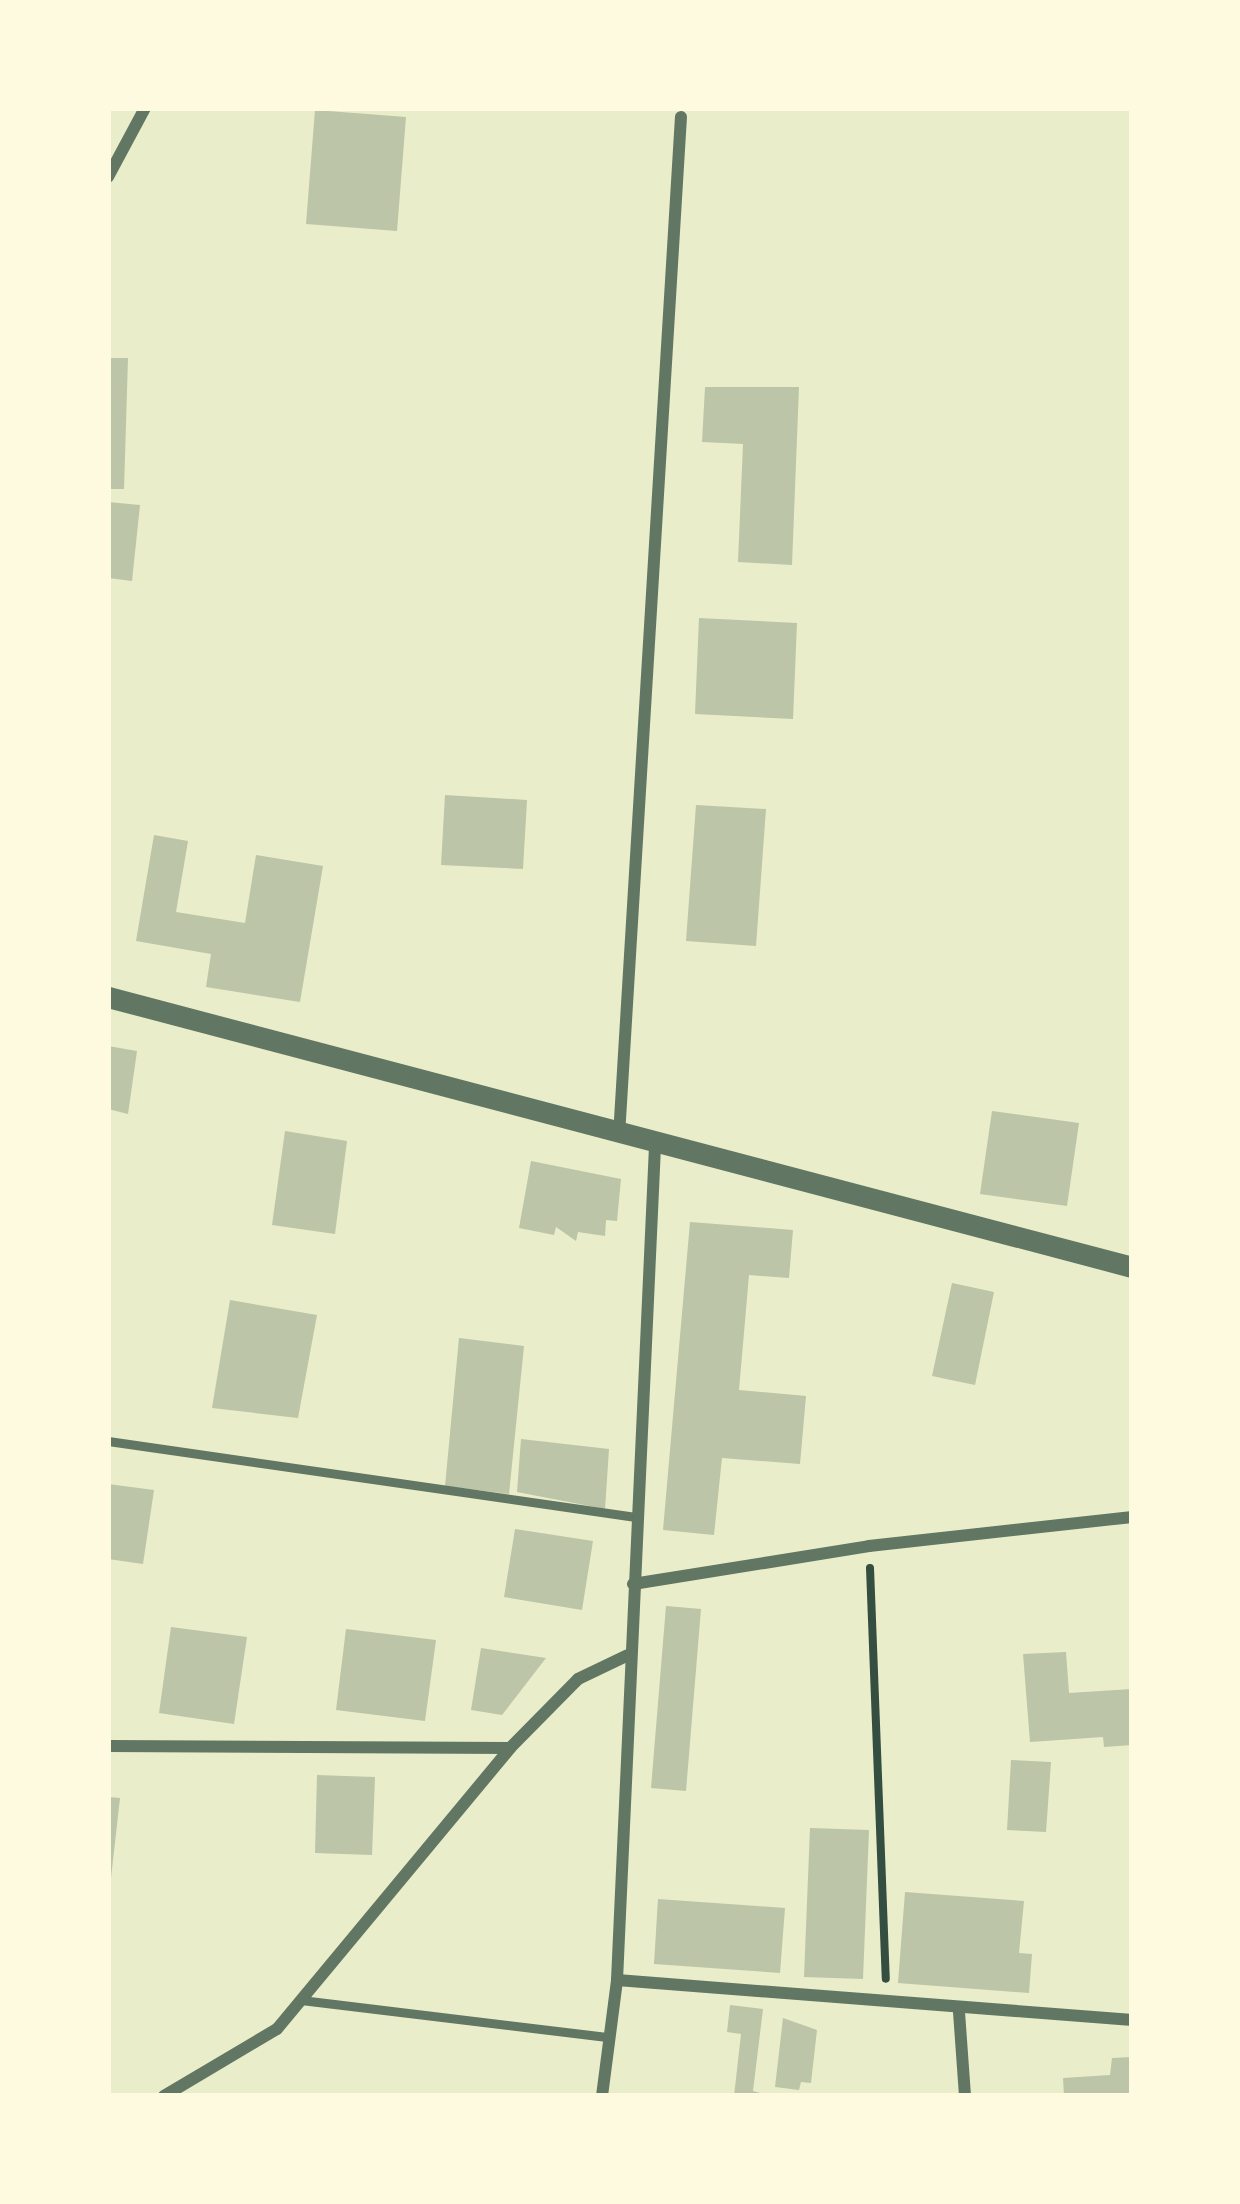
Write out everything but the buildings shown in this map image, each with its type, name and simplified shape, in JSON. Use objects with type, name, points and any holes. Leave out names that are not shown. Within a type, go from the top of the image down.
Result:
[{"type":"street","points":[[108,178],[145,108]]},
{"type":"street","points":[[619,1137],[680,117]]},
{"type":"street","points":[[108,997],[655,1147],[1132,1267]]},
{"type":"street","points":[[602,2096],[605,2037],[617,1979],[628,1655],[655,1147]]},
{"type":"street","points":[[633,1584],[869,1546],[1132,1517]]},
{"type":"street","points":[[164,2096],[277,2029],[510,1748],[578,1679],[628,1655]]},
{"type":"street","points":[[108,1746],[510,1748]]},
{"type":"street","points":[[617,1979],[959,2012],[1132,2020]]},
{"type":"street","points":[[959,2012],[965,2096]]},
{"type":"lane","points":[[108,1441],[636,1517]]},
{"type":"lane","points":[[301,2000],[605,2037]]},
{"type":"path","points":[[869,1546],[887,2004]]}]
